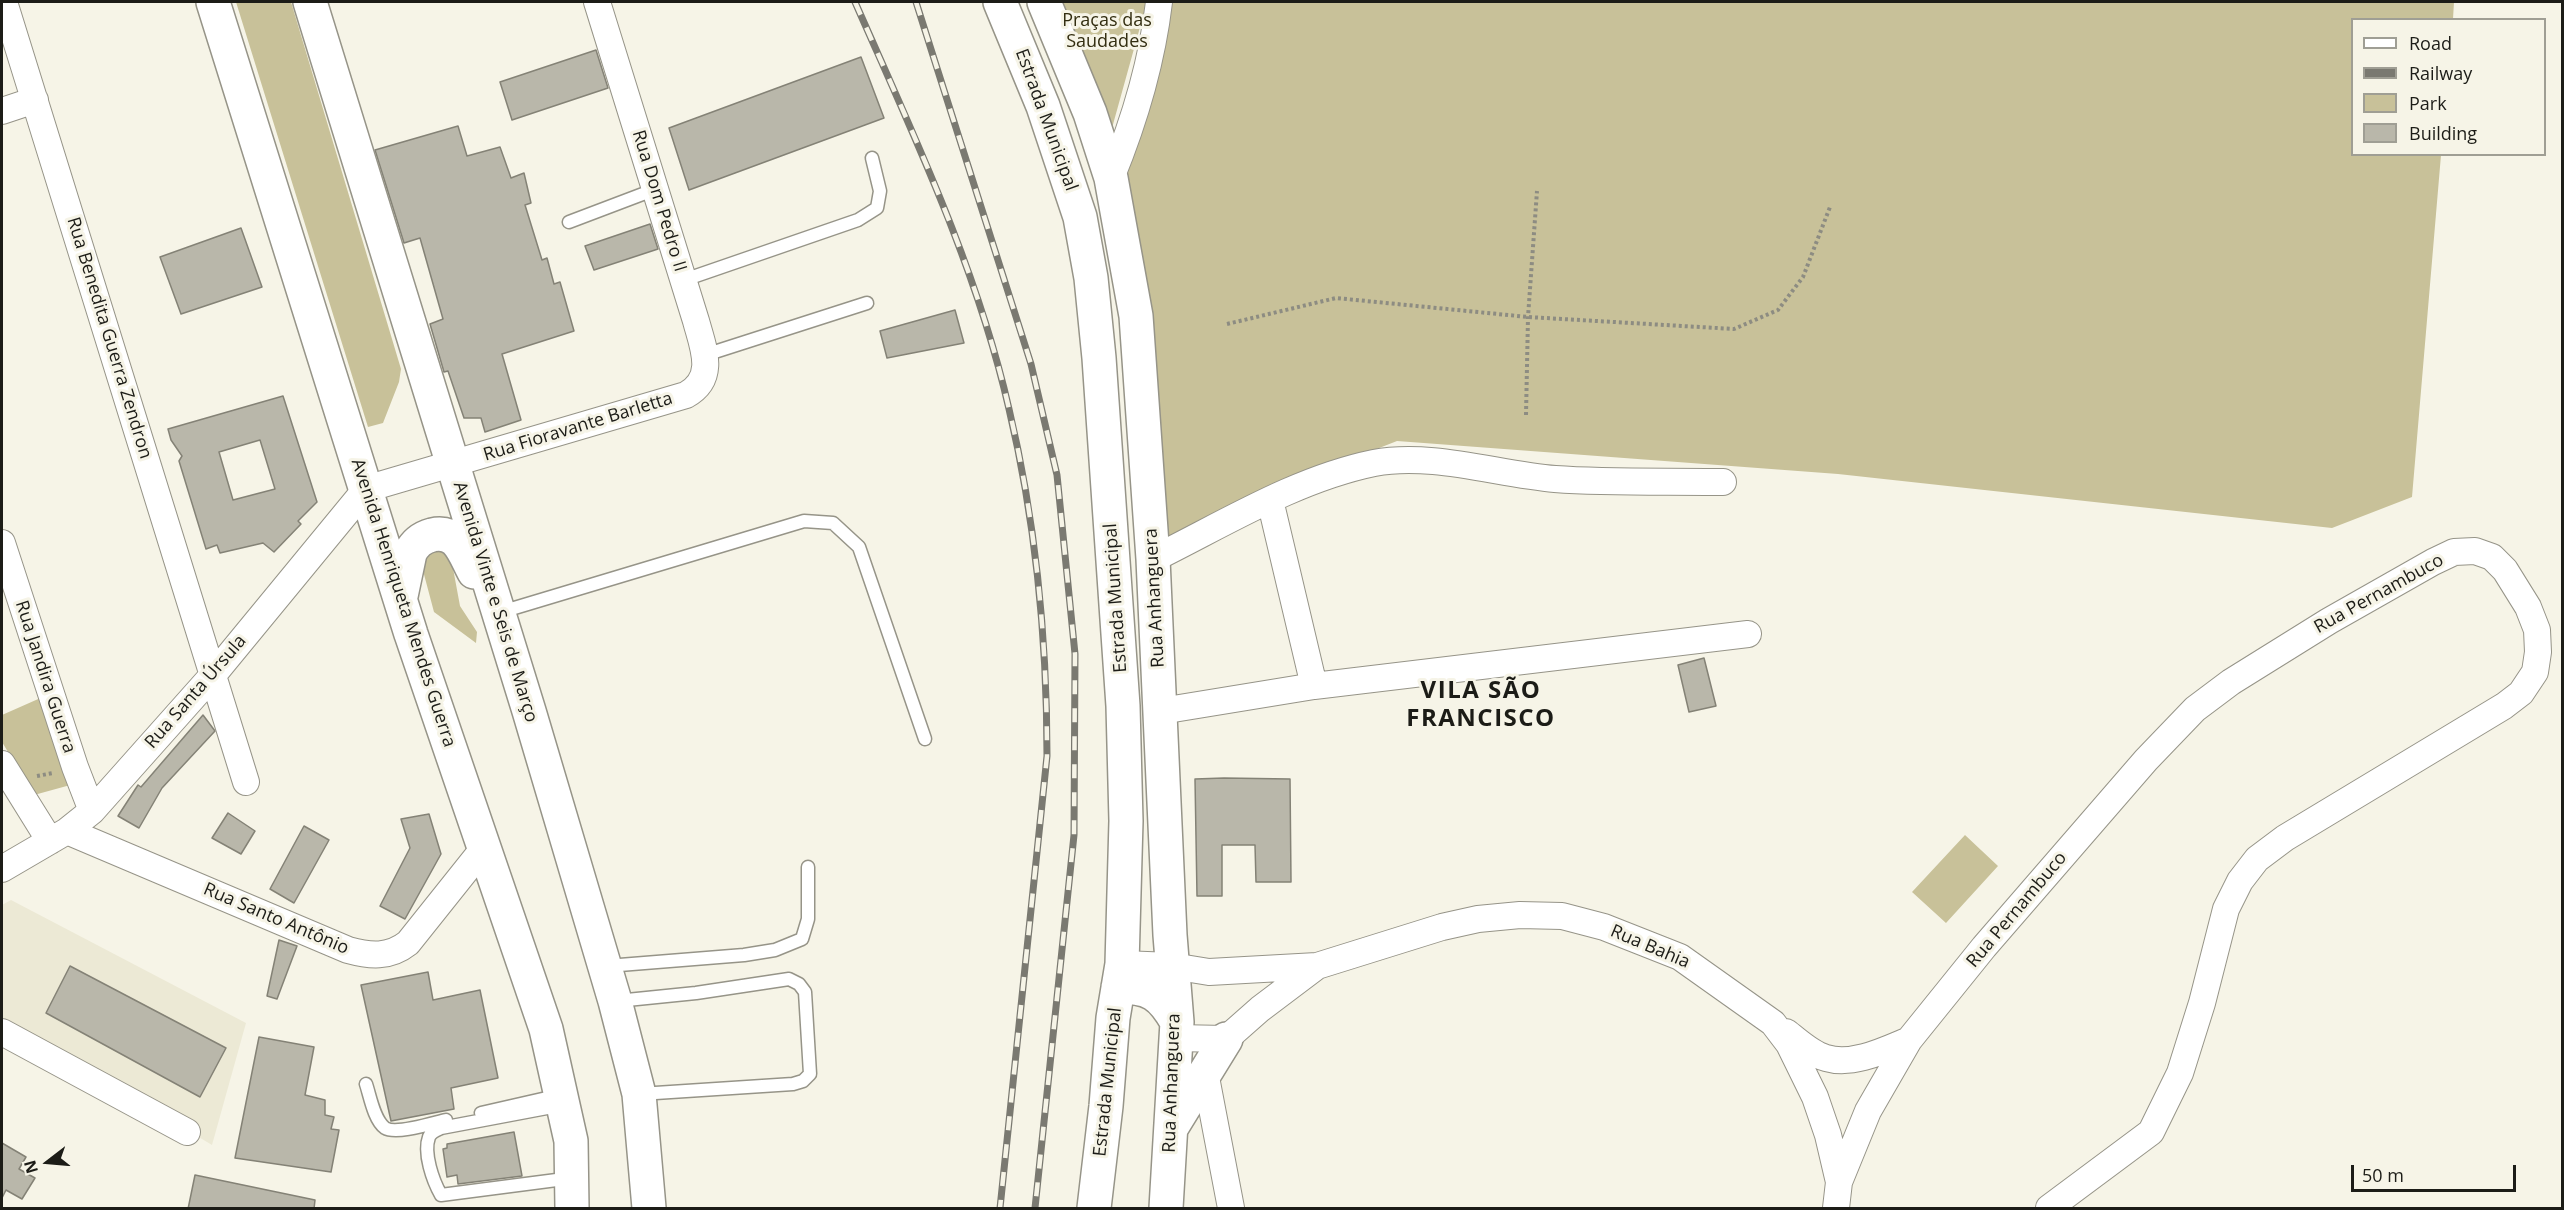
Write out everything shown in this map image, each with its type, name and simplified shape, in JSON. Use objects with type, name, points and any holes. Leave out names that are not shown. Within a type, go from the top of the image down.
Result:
[{"type":"main road","name":"Avenida Henriqueta Mendes Guerra","points":[[213,2],[400,600],[546,1029],[571,1141],[572,1193]]},
{"type":"main road","name":"Avenida Vinte e Seis de Março","points":[[310,2],[615,1001],[639,1095],[649,1209]]},
{"type":"main road","name":"Estrada Municipal","points":[[1000,2],[1043,106],[1080,217],[1091,278],[1109,485],[1124,706],[1126,821],[1120,975],[1094,1209]]},
{"type":"main road","name":"Rua Anhanguera","points":[[1044,2],[1090,113],[1111,178],[1136,316],[1153,559],[1176,1030],[1166,1209]]},
{"type":"main road","points":[[400,600],[408,560],[414,546],[424,538],[446,534],[454,537],[460,544],[498,613]]},
{"type":"main road","points":[[1120,975],[1165,1002],[1176,1030]]},
{"type":"main road","points":[[1172,1126],[1226,1040]]},
{"type":"main road","points":[[1106,1106],[1113,1146],[1107,1209]]},
{"type":"street","name":"Rua Benedita Guerra Zendron","points":[[4,2],[246,782]]},
{"type":"street","name":"Rua Dom Pedro II","points":[[597,2],[684,280],[705,355],[705,375],[698,388],[686,394]]},
{"type":"street","points":[[1111,178],[1130,131],[1156,24],[1159,2]]},
{"type":"street","points":[[2,111],[35,100]]},
{"type":"street","name":"Rua Fioravante Barletta","points":[[366,489],[686,394]]},
{"type":"street","points":[[1153,559],[1270,500],[1332,474],[1376,463],[1417,461],[1555,479],[1723,482]]},
{"type":"street","name":"Rua Santa Úrsula","points":[[2,869],[58,836],[92,811],[213,675],[366,489]]},
{"type":"street","points":[[1270,500],[1314,686]]},
{"type":"street","name":"Rua Jandira Guerra","points":[[2,543],[75,768],[92,811]]},
{"type":"street","name":"Rua Pernambuco","points":[[1839,1182],[1868,1112],[1910,1040],[1984,947],[2138,768],[2195,709],[2231,682],[2329,621],[2454,552],[2475,551],[2492,557],[2505,570],[2528,607],[2536,630],[2538,652],[2535,672],[2521,693],[2504,706],[2285,838],[2257,859],[2240,881],[2226,909],[2202,1004],[2180,1073],[2151,1132],[2049,1209]]},
{"type":"street","points":[[1161,711],[1314,686],[1748,634]]},
{"type":"street","points":[[7,773],[58,836]]},
{"type":"street","name":"Rua Santo Antônio","points":[[58,836],[368,956],[399,951],[408,943],[483,849]]},
{"type":"street","name":"Rua Bahia","points":[[1317,966],[1388,943],[1478,919],[1520,915],[1562,916],[1604,927],[1680,957],[1773,1023],[1788,1044],[1815,1097],[1828,1135],[1839,1182],[1836,1209]]},
{"type":"street","points":[[1120,975],[1172,966],[1194,972],[1317,966]]},
{"type":"street","points":[[1176,1030],[1226,1040],[1260,1009],[1317,966]]},
{"type":"street","points":[[1773,1023],[1815,1053],[1838,1060],[1871,1055],[1910,1040]]},
{"type":"street","points":[[2,1032],[187,1132]]},
{"type":"street","points":[[1205,1072],[1231,1209]]},
{"type":"lane","points":[[684,280],[858,220],[877,208],[880,191],[872,158]]},
{"type":"lane","points":[[569,222],[656,189]]},
{"type":"lane","points":[[705,355],[867,303]]},
{"type":"lane","points":[[498,613],[804,521],[833,523],[859,547],[925,739]]},
{"type":"lane","points":[[605,966],[765,952],[802,939],[808,919],[808,867]]},
{"type":"lane","points":[[615,1001],[696,993],[789,979],[799,984],[805,992],[810,1074],[803,1081],[793,1084],[639,1095]]},
{"type":"lane","points":[[366,1084],[379,1119],[386,1128],[395,1131],[563,1100]]},
{"type":"lane","points":[[563,1100],[441,1128],[433,1132],[429,1138],[429,1157],[435,1184],[441,1195],[572,1193]]},
{"type":"path","points":[[1526,415],[1528,317],[1537,191]]},
{"type":"path","points":[[1227,324],[1336,298],[1528,317],[1734,329],[1778,310],[1803,277],[1830,207]]},
{"type":"path","points":[[7,773],[75,768]]},
{"type":"shaded area","points":[[11,900],[246,1023],[212,1145],[2,1019],[2,905]]},
{"type":"green space","points":[[236,2],[291,2],[401,369],[399,382],[383,423],[368,427]]},
{"type":"green space","name":"Praças das Saudades","points":[[1063,2],[1147,2],[1112,128]]},
{"type":"green space","points":[[1165,2],[2454,2],[2453,18],[2351,18],[2351,156],[2441,156],[2412,497],[2332,528],[1838,474],[1397,441],[1257,496],[1162,545],[1123,180]]},
{"type":"green space","points":[[438,539],[450,552],[460,606],[477,632],[476,643],[434,612],[417,548]]},
{"type":"green space","points":[[45,696],[74,784],[34,795],[2,742],[2,715]]},
{"type":"green space","points":[[1965,835],[1998,866],[1946,923],[1912,892]]},
{"type":"building","points":[[596,50],[608,88],[512,120],[500,82]]},
{"type":"building","points":[[861,57],[884,118],[689,190],[669,128]]},
{"type":"building","points":[[458,126],[467,156],[500,147],[511,178],[524,173],[531,203],[525,205],[542,260],[547,258],[554,284],[560,282],[574,331],[502,354],[521,420],[485,432],[481,418],[464,418],[448,371],[444,372],[430,324],[443,319],[420,238],[404,243],[375,150]]},
{"type":"building","points":[[650,224],[658,249],[594,270],[585,246]]},
{"type":"building","points":[[241,228],[262,287],[181,314],[160,257]]},
{"type":"building","points":[[955,310],[964,343],[887,358],[880,331]]},
{"type":"building","points":[[283,396],[317,502],[298,521],[301,524],[274,552],[263,543],[220,553],[217,545],[206,549],[179,461],[182,456],[171,440],[168,429]],"holes":[[[260,440],[275,489],[233,500],[219,452]]]},
{"type":"building","points":[[1704,658],[1716,706],[1689,712],[1678,665]]},
{"type":"building","points":[[203,715],[215,731],[162,788],[139,828],[118,816],[138,785],[141,787]]},
{"type":"building","points":[[1195,779],[1290,779],[1291,882],[1256,882],[1255,845],[1222,845],[1222,896],[1197,896]]},
{"type":"building","points":[[228,813],[255,831],[241,854],[212,838]]},
{"type":"building","points":[[429,814],[441,854],[405,919],[380,906],[410,848],[401,819]]},
{"type":"building","points":[[304,826],[329,840],[294,903],[270,889]]},
{"type":"building","points":[[279,940],[297,946],[277,999],[267,996]]},
{"type":"building","points":[[70,966],[226,1048],[200,1097],[46,1013]]},
{"type":"building","points":[[428,972],[433,1000],[480,990],[498,1078],[451,1088],[454,1109],[391,1121],[361,985]]},
{"type":"building","points":[[259,1037],[314,1047],[305,1095],[325,1100],[325,1115],[334,1117],[331,1129],[339,1130],[331,1172],[235,1158]]},
{"type":"building","points":[[514,1132],[522,1176],[458,1184],[457,1175],[447,1177],[443,1149],[447,1148],[447,1144]]},
{"type":"building","points":[[2,1143],[26,1157],[19,1169],[35,1178],[22,1199],[6,1190],[2,1198]]},
{"type":"building","points":[[195,1175],[315,1200],[314,1209],[188,1209]]},
{"type":"railway","points":[[855,2],[942,202],[980,304],[1009,409],[1033,538],[1045,669],[1047,756],[1000,1208]]},
{"type":"railway","points":[[916,2],[1031,364],[1057,475],[1075,654],[1074,835],[1035,1208]]},
{"type":"district","name":"VILA SÃO FRANCISCO","points":[[1481,705]]}]
